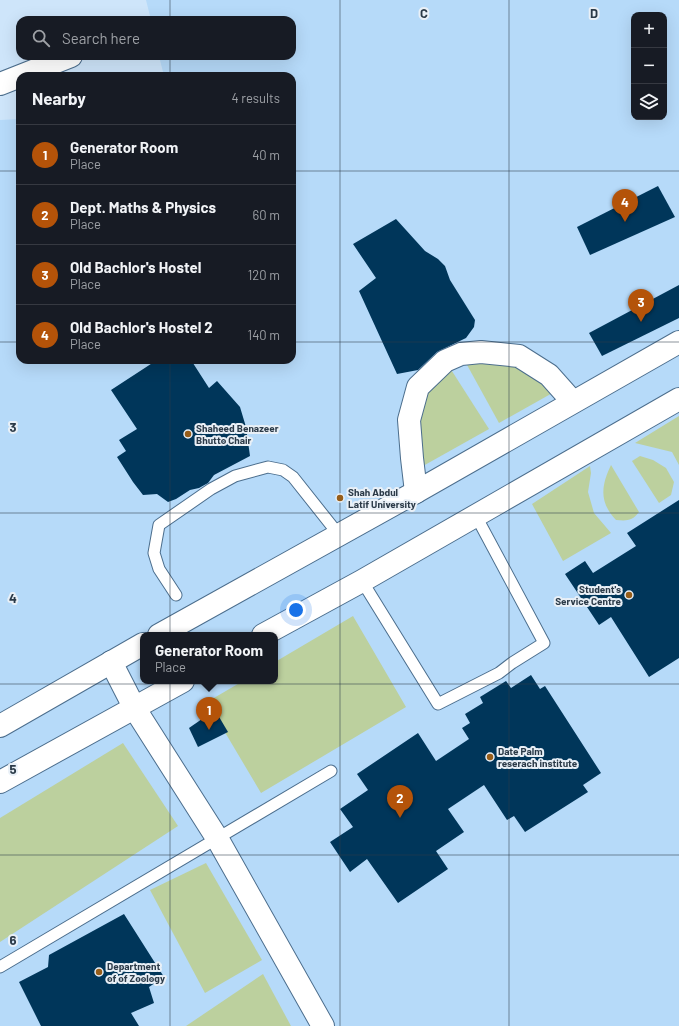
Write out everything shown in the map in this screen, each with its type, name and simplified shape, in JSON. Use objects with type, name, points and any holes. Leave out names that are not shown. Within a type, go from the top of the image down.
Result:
[{"type":"street","points":[[30,72],[61,60]]},
{"type":"street","points":[[0,84],[16,78]]},
{"type":"street","points":[[164,632],[416,492],[679,342]]},
{"type":"street","points":[[416,492],[409,420],[418,387],[445,362],[461,354],[481,352],[519,356],[550,375],[573,402]]},
{"type":"street","points":[[268,632],[362,581],[679,399]]},
{"type":"street","points":[[0,726],[140,646]]},
{"type":"street","points":[[110,662],[135,709],[216,838],[323,1026]]},
{"type":"street","points":[[0,782],[135,709],[178,684]]},
{"type":"lane","points":[[176,594],[160,569],[154,553],[159,525],[211,489],[235,476],[268,467],[283,470],[293,477],[339,535]]},
{"type":"lane","points":[[362,581],[438,704],[499,673],[544,643],[476,516]]},
{"type":"lane","points":[[0,967],[331,771]]},
{"type":"shaded area","name":"Shah Abdul Latif University","points":[[146,0],[679,0],[679,1026],[0,1026],[0,120],[16,119],[16,364],[296,364],[296,72],[163,72],[160,60],[296,60],[296,16],[150,16]]},
{"type":"green space","points":[[461,354],[519,356],[556,391],[499,423]]},
{"type":"green space","points":[[450,368],[489,429],[423,466],[412,458],[418,387]]},
{"type":"green space","points":[[679,416],[679,465],[672,452],[635,443]]},
{"type":"green space","points":[[640,456],[653,460],[666,468],[674,482],[671,495],[659,503],[632,461]]},
{"type":"green space","points":[[611,465],[639,512],[629,520],[616,520],[610,513],[604,500],[603,494],[605,480]]},
{"type":"green space","points":[[590,466],[591,473],[588,492],[594,513],[611,533],[563,561],[532,504]]},
{"type":"green space","points":[[353,616],[406,707],[261,793],[207,702],[238,684],[278,684],[278,660]]},
{"type":"green space","points":[[123,743],[178,826],[0,942],[0,818]]},
{"type":"green space","points":[[206,863],[262,960],[205,993],[150,890]]},
{"type":"green space","points":[[263,974],[291,1026],[186,1026]]},
{"type":"building","points":[[658,186],[675,217],[590,255],[577,227]]},
{"type":"building","points":[[396,219],[425,251],[438,259],[445,266],[450,280],[475,320],[474,327],[466,338],[437,352],[418,370],[397,374],[359,291],[376,278],[353,244]]},
{"type":"building","points":[[679,285],[679,318],[602,356],[589,333]]},
{"type":"building","name":"Shaheed Benazeer Bhutto Chair","points":[[151,364],[194,364],[209,388],[217,381],[240,407],[246,427],[250,456],[214,475],[208,483],[199,488],[190,490],[168,502],[157,494],[143,495],[117,457],[126,451],[119,440],[137,429],[111,390]]},
{"type":"building","name":"Student's Service Centre","points":[[679,500],[679,658],[649,677],[611,617],[599,625],[565,574],[585,561],[593,573],[636,546],[627,533]]},
{"type":"building","points":[[531,675],[540,689],[545,686],[601,773],[583,785],[588,792],[525,832],[514,816],[507,820],[484,785],[448,809],[464,832],[436,851],[448,869],[398,903],[367,859],[350,872],[330,842],[353,827],[340,809],[368,790],[357,774],[418,733],[436,761],[469,739],[462,728],[470,723],[465,714],[483,703],[480,697],[506,681],[511,688]]},
{"type":"building","points":[[215,710],[228,732],[198,747],[189,728]]},
{"type":"building","name":"Department of of Zoology","points":[[124,914],[164,977],[149,987],[154,1003],[131,1013],[139,1026],[41,1026],[19,982],[48,967],[49,955]]},
{"type":"place","name":"Old Bachlor's Hostel 2","points":[[625,222]]},
{"type":"place","name":"Old Bachlor's Hostel","points":[[641,322]]},
{"type":"place","name":"Shaheed Benazeer Bhutto Chair","points":[[188,434]]},
{"type":"place","name":"Shah Abdul Latif University","points":[[340,498]]},
{"type":"place","name":"Student's Service Centre","points":[[629,595]]},
{"type":"place","name":"Generator Room","points":[[209,730]]},
{"type":"place","name":"Date Palm reserach institute","points":[[490,757]]},
{"type":"place","name":"Dept. Maths & Physics","points":[[400,818]]},
{"type":"place","name":"Department of of Zoology","points":[[99,972]]}]
